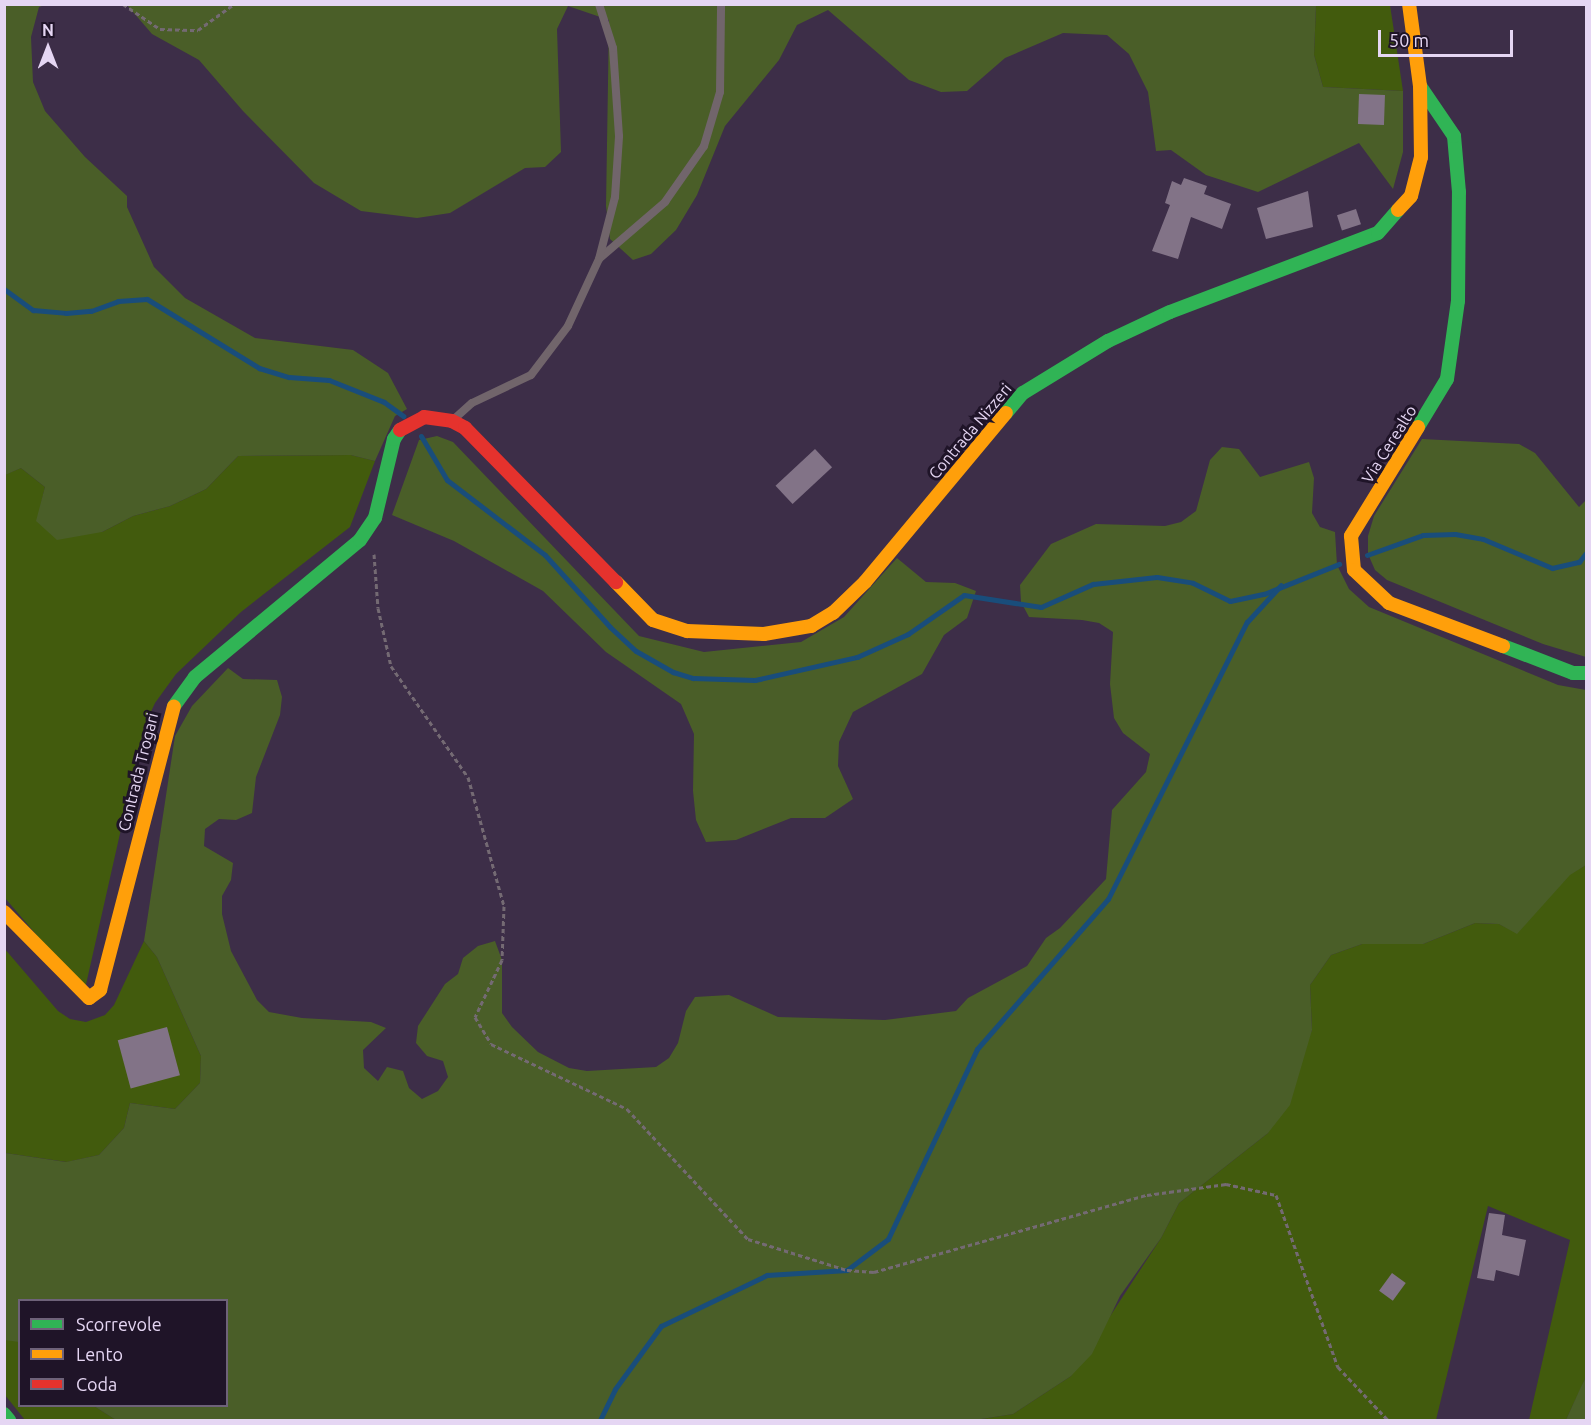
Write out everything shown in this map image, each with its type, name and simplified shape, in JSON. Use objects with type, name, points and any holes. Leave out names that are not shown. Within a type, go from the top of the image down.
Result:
[{"type":"street","name":"Contrada Nizzeri","points":[[452,421],[465,428],[653,620],[687,631],[734,633],[791,632],[811,626],[833,613],[865,582],[1023,393],[1052,372],[1170,312],[1378,233],[1411,196],[1421,157],[1420,86],[1409,4]]},
{"type":"street","name":"Via Cerealto","points":[[1420,86],[1454,136],[1459,192],[1456,312],[1447,379],[1351,536],[1354,570],[1389,603],[1573,673],[1587,674]]},
{"type":"street","name":"Contrada Trogari","points":[[4,912],[89,998],[99,990],[170,711],[195,677],[360,540],[371,526],[394,439],[402,428],[424,417],[452,421]]},
{"type":"street","points":[[4,1414],[9,1420]]},
{"type":"lane","points":[[452,421],[472,403],[531,375],[568,327],[599,259],[615,197],[619,136],[613,48],[599,4]]},
{"type":"lane","points":[[599,259],[665,202],[704,146],[720,92],[721,4]]},
{"type":"path","points":[[123,4],[160,29],[198,30],[234,4]]},
{"type":"path","points":[[371,526],[378,608],[391,666],[468,777],[504,906],[502,960],[475,1017],[491,1044],[627,1109],[748,1239],[847,1270],[874,1272],[1147,1195],[1226,1184],[1276,1195],[1338,1367],[1388,1420]]},
{"type":"green space","points":[[5,5],[45,5],[39,7],[31,37],[33,82],[45,111],[85,157],[127,196],[127,207],[154,267],[185,298],[255,338],[353,350],[388,373],[407,409],[395,416],[375,461],[351,455],[238,456],[206,489],[170,506],[133,516],[102,532],[57,540],[36,521],[45,487],[21,468],[5,475]]},
{"type":"green space","points":[[127,5],[1316,5],[1314,55],[1323,87],[1403,91],[1403,152],[1393,189],[1359,143],[1258,192],[1206,175],[1171,150],[1156,151],[1148,92],[1129,54],[1107,35],[1063,33],[1005,58],[967,91],[941,92],[909,80],[828,10],[797,25],[779,60],[725,126],[697,195],[676,230],[651,254],[633,260],[610,239],[606,206],[609,20],[568,6],[557,29],[561,152],[545,167],[525,168],[450,213],[417,218],[361,211],[314,183],[243,111],[199,60],[152,34]]},
{"type":"green space","points":[[1316,5],[1390,5],[1403,91],[1323,87],[1314,55]]},
{"type":"green space","points":[[437,436],[453,442],[639,636],[704,652],[801,642],[844,617],[897,558],[926,582],[955,583],[976,591],[967,618],[944,635],[922,674],[853,712],[839,742],[838,766],[853,799],[825,818],[791,818],[736,840],[706,842],[696,820],[693,791],[694,734],[681,704],[606,652],[543,591],[454,541],[392,515],[419,440]]},
{"type":"green space","points":[[1422,439],[1519,444],[1535,453],[1579,507],[1586,500],[1586,657],[1543,644],[1387,580],[1375,570],[1368,554],[1368,536],[1374,516]]},
{"type":"green space","points":[[1222,447],[1239,449],[1260,477],[1309,462],[1314,478],[1312,513],[1320,527],[1335,532],[1337,565],[1349,589],[1369,607],[1558,685],[1586,690],[1586,865],[1570,875],[1517,934],[1499,924],[1475,923],[1423,944],[1362,944],[1331,955],[1310,985],[1312,1030],[1290,1105],[1268,1133],[1179,1203],[1161,1238],[1120,1296],[1092,1354],[1071,1376],[1013,1414],[975,1420],[116,1420],[96,1407],[228,1407],[228,1299],[18,1299],[18,1342],[5,1340],[5,1153],[66,1162],[99,1155],[124,1128],[130,1103],[175,1109],[200,1083],[201,1056],[157,957],[144,941],[175,736],[192,706],[228,668],[243,679],[277,680],[282,697],[280,715],[256,777],[252,813],[236,820],[219,819],[205,829],[204,846],[233,863],[231,880],[222,896],[222,914],[231,951],[257,1000],[269,1012],[302,1018],[371,1022],[386,1028],[363,1050],[364,1068],[378,1081],[387,1067],[403,1071],[409,1088],[422,1099],[438,1091],[448,1077],[443,1061],[427,1056],[416,1043],[418,1026],[445,984],[458,974],[463,958],[478,946],[495,941],[502,960],[502,1013],[512,1027],[538,1052],[569,1068],[587,1071],[656,1067],[669,1058],[678,1043],[686,1011],[695,997],[729,995],[778,1017],[885,1020],[956,1011],[968,998],[1027,966],[1046,938],[1060,928],[1106,879],[1112,810],[1146,772],[1150,754],[1123,733],[1114,718],[1110,684],[1113,632],[1099,623],[1029,617],[1021,602],[1020,585],[1051,544],[1096,524],[1165,526],[1181,522],[1196,511],[1210,460]]},
{"type":"green space","points":[[351,455],[375,461],[350,527],[241,612],[176,674],[155,703],[144,727],[85,989],[81,987],[5,898],[4,475],[21,468],[45,487],[37,521],[102,532],[133,516],[170,506],[206,489],[238,456]]},
{"type":"green space","points":[[1586,865],[1586,1377],[1566,1420],[1529,1420],[1570,1240],[1488,1206],[1436,1420],[975,1420],[1013,1414],[1071,1376],[1161,1238],[1179,1203],[1268,1133],[1312,1030],[1310,985],[1331,955],[1362,944],[1423,944],[1475,923],[1499,924],[1517,933],[1570,874]]},
{"type":"green space","points":[[144,941],[157,957],[201,1056],[200,1083],[175,1109],[130,1103],[124,1128],[99,1155],[67,1162],[5,1153],[4,948],[58,1011],[70,1019],[86,1022],[105,1015],[114,1005]]},
{"type":"green space","points":[[12,1339],[18,1342],[18,1407],[96,1407],[116,1420],[25,1420],[5,1395],[5,1340]]},
{"type":"green space","points":[[1586,1377],[1586,1420],[1566,1420],[1580,1389]]},
{"type":"building","points":[[1359,94],[1385,95],[1384,125],[1358,124]]},
{"type":"building","points":[[1184,178],[1207,186],[1204,194],[1231,204],[1222,229],[1191,217],[1178,259],[1152,251],[1170,205],[1165,203],[1172,181],[1181,185]]},
{"type":"building","points":[[1308,191],[1313,227],[1266,239],[1257,208]]},
{"type":"building","points":[[1356,209],[1361,224],[1342,230],[1337,215]]},
{"type":"building","points":[[815,449],[832,467],[793,504],[776,486]]},
{"type":"building","points":[[167,1027],[180,1075],[131,1088],[118,1040]]},
{"type":"building","points":[[1489,1213],[1505,1215],[1502,1235],[1526,1240],[1519,1276],[1496,1270],[1494,1281],[1477,1278]]},
{"type":"building","points":[[1392,1273],[1406,1283],[1393,1301],[1379,1291]]},
{"type":"waterway","points":[[4,289],[33,310],[66,313],[91,311],[118,301],[147,299],[259,368],[289,377],[329,380],[384,402],[403,416]]},
{"type":"waterway","points":[[421,436],[447,480],[545,555],[610,627],[636,651],[673,672],[693,678],[755,680],[857,657],[908,634],[964,595],[1041,607],[1093,584],[1157,577],[1193,583],[1230,601],[1264,594],[1339,564]]},
{"type":"waterway","points":[[1367,555],[1423,535],[1455,534],[1483,539],[1552,568],[1579,562],[1586,553]]},
{"type":"waterway","points":[[600,1420],[615,1389],[661,1326],[767,1275],[847,1270],[888,1239],[977,1049],[1108,899],[1247,622],[1281,585]]},
{"type":"traffic: fast","points":[[1418,427],[1447,379],[1458,301],[1459,192],[1454,136],[1420,86]]},
{"type":"traffic: fast","points":[[1006,413],[1023,393],[1108,341],[1170,312],[1378,233],[1398,210]]},
{"type":"traffic: fast","points":[[174,706],[195,677],[360,540],[375,518],[394,439],[400,430]]},
{"type":"traffic: fast","points":[[1503,646],[1573,673],[1586,673]]},
{"type":"traffic: fast","points":[[4,1414],[9,1420]]},
{"type":"traffic: slow","points":[[1398,210],[1411,196],[1421,157],[1420,86],[1409,4]]},
{"type":"traffic: slow","points":[[616,582],[653,620],[687,631],[764,634],[811,626],[833,613],[865,582],[1006,413]]},
{"type":"traffic: slow","points":[[1418,427],[1351,536],[1354,570],[1389,603],[1503,646]]},
{"type":"traffic: slow","points":[[4,912],[89,998],[100,990],[174,706]]},
{"type":"traffic: jam","points":[[400,430],[424,417],[452,421],[465,428],[616,582]]}]
